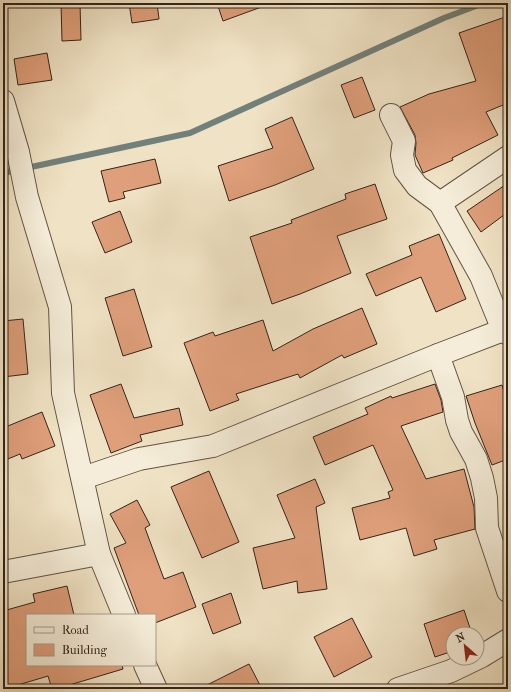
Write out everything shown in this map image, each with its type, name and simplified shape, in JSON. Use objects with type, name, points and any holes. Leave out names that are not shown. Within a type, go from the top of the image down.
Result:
[{"type":"street","points":[[3,101],[18,152],[27,197],[60,307],[63,393],[99,554],[124,614]]},
{"type":"street","points":[[83,478],[139,459],[213,446],[438,355],[505,332],[481,276],[440,203],[417,186],[406,170],[402,155],[404,141],[391,115]]},
{"type":"street","points":[[440,203],[508,157]]},
{"type":"street","points":[[438,355],[453,397],[457,420],[461,432],[476,459],[482,478],[486,498],[487,528],[508,591]]},
{"type":"street","points":[[3,572],[99,554]]},
{"type":"street","points":[[398,689],[452,671],[482,656],[508,640]]},
{"type":"street","points":[[145,666],[156,689]]},
{"type":"building","points":[[61,3],[80,3],[81,40],[62,41]]},
{"type":"building","points":[[129,3],[157,3],[159,19],[132,23]]},
{"type":"building","points":[[217,3],[267,3],[267,5],[223,21]]},
{"type":"building","points":[[508,16],[508,103],[486,112],[498,135],[452,158],[453,160],[423,173],[415,155],[415,135],[400,107],[429,94],[476,81],[459,33]]},
{"type":"building","points":[[47,53],[52,80],[18,85],[14,59]]},
{"type":"building","points":[[362,77],[375,110],[354,118],[341,85]]},
{"type":"building","points":[[292,117],[314,169],[275,185],[229,201],[218,166],[273,148],[265,129]]},
{"type":"building","points":[[155,159],[161,183],[123,192],[125,198],[109,202],[101,171]]},
{"type":"building","points":[[508,183],[508,212],[481,232],[467,211]]},
{"type":"building","points":[[375,184],[387,219],[337,236],[351,273],[272,304],[250,237],[292,223],[291,220],[346,199],[345,194]]},
{"type":"building","points":[[120,211],[132,242],[105,253],[92,222]]},
{"type":"building","points":[[439,234],[466,299],[436,312],[421,277],[376,296],[366,274],[412,255],[409,246]]},
{"type":"building","points":[[134,289],[152,347],[123,356],[105,298]]},
{"type":"building","points":[[362,308],[377,344],[344,358],[342,355],[300,378],[298,374],[236,394],[239,400],[210,411],[184,343],[213,332],[215,336],[263,320],[273,351],[313,329]]},
{"type":"building","points":[[23,319],[28,374],[3,377],[3,321]]},
{"type":"building","points":[[121,384],[134,418],[179,408],[183,425],[140,435],[142,441],[111,453],[90,395]]},
{"type":"building","points":[[435,384],[441,400],[443,412],[401,426],[426,479],[464,469],[474,507],[475,529],[434,540],[437,549],[414,556],[406,528],[360,540],[352,508],[390,498],[388,492],[393,490],[373,445],[325,465],[313,437],[368,414],[365,408],[391,396],[392,398]]},
{"type":"building","points":[[502,385],[508,405],[508,459],[492,465],[466,396]]},
{"type":"building","points":[[42,412],[55,446],[22,459],[20,454],[3,461],[3,428]]},
{"type":"building","points":[[209,471],[239,542],[202,558],[171,487]]},
{"type":"building","points":[[315,479],[325,503],[316,507],[327,589],[298,593],[297,581],[263,589],[253,548],[295,538],[277,495]]},
{"type":"building","points":[[137,500],[150,525],[145,528],[164,579],[183,572],[196,607],[156,623],[156,614],[139,614],[114,548],[126,543],[110,514]]},
{"type":"building","points":[[67,586],[74,614],[26,614],[26,666],[122,666],[123,669],[56,689],[52,689],[48,676],[8,688],[3,672],[3,611],[35,602],[33,594]]},
{"type":"building","points":[[231,593],[241,623],[213,634],[202,604]]},
{"type":"building","points":[[464,610],[469,626],[445,626],[445,654],[435,657],[424,624]]},
{"type":"building","points":[[352,618],[372,657],[334,677],[314,637]]},
{"type":"building","points":[[249,664],[262,689],[199,689]]},
{"type":"waterway","points":[[3,173],[190,133],[444,18],[484,3]]}]
